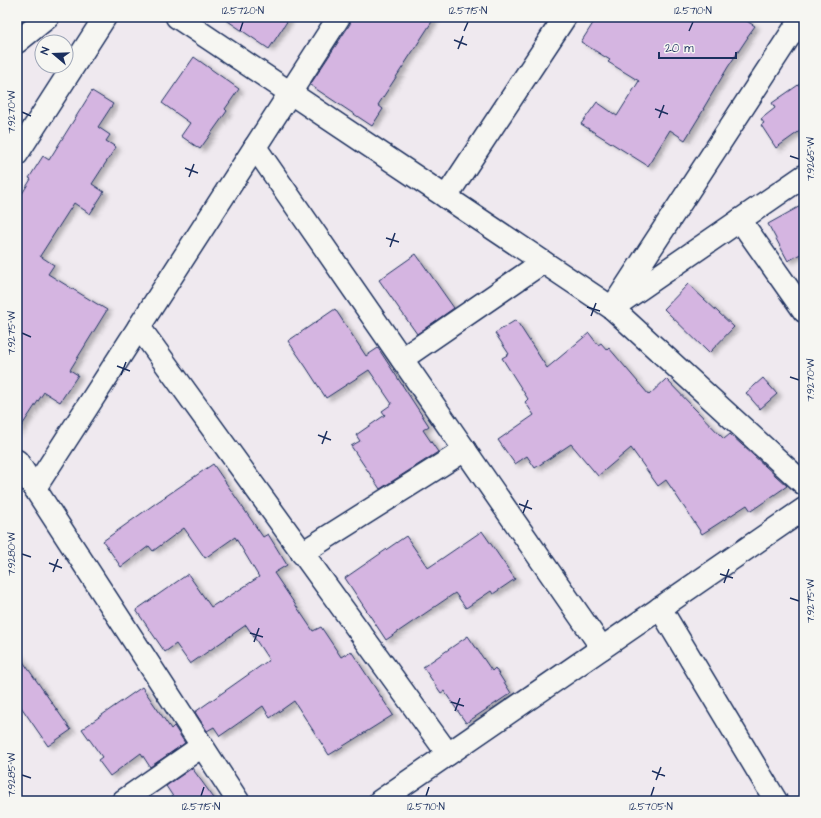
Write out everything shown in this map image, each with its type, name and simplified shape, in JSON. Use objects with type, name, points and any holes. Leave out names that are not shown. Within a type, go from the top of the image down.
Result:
[{"type":"street","points":[[17,42],[48,17]]},
{"type":"street","points":[[17,154],[105,17]]},
{"type":"street","points":[[177,17],[612,308],[804,484]]},
{"type":"street","points":[[35,488],[339,17]]},
{"type":"street","points":[[446,197],[565,17]]},
{"type":"street","points":[[612,308],[802,17]]},
{"type":"street","points":[[255,148],[602,648]]},
{"type":"street","points":[[612,308],[804,176]]},
{"type":"street","points":[[740,220],[804,311]]},
{"type":"street","points":[[402,359],[543,262]]},
{"type":"street","points":[[139,327],[448,754]]},
{"type":"street","points":[[302,552],[465,450]]},
{"type":"street","points":[[17,461],[238,801]]},
{"type":"street","points":[[380,801],[804,509]]},
{"type":"street","points":[[660,608],[776,801]]},
{"type":"street","points":[[123,801],[202,746]]},
{"type":"building","points":[[222,17],[290,17],[269,49]]},
{"type":"building","points":[[351,17],[435,17],[378,105],[383,109],[372,126],[310,85],[350,24]]},
{"type":"building","points":[[597,17],[740,17],[755,26],[728,67],[685,140],[670,130],[648,166],[581,124],[597,102],[617,116],[639,81],[608,62],[610,60],[581,42]]},
{"type":"building","points":[[194,57],[239,89],[225,109],[227,111],[200,149],[181,136],[190,123],[162,103]]},
{"type":"building","points":[[804,81],[804,128],[776,148],[761,125],[764,123],[761,119],[775,108],[772,103]]},
{"type":"building","points":[[92,91],[113,104],[98,127],[110,135],[106,141],[116,147],[92,184],[104,192],[90,214],[74,203],[40,256],[54,265],[48,274],[107,310],[70,370],[78,375],[60,402],[44,392],[17,433],[17,202],[31,179],[29,178],[43,156],[49,160]]},
{"type":"building","points":[[804,204],[804,252],[788,261],[768,224]]},
{"type":"building","points":[[416,254],[454,308],[417,334],[379,280]]},
{"type":"building","points":[[688,284],[734,327],[709,353],[664,309]]},
{"type":"building","points":[[335,309],[366,356],[378,348],[429,426],[423,430],[438,452],[380,489],[351,446],[360,441],[356,435],[385,415],[382,411],[392,404],[369,370],[326,398],[288,341]]},
{"type":"building","points":[[516,320],[547,368],[589,333],[598,345],[601,343],[607,350],[609,348],[649,395],[666,379],[724,439],[730,434],[787,486],[751,511],[747,505],[702,534],[666,480],[658,486],[631,448],[598,476],[571,444],[535,468],[527,456],[515,464],[498,440],[534,415],[525,402],[528,399],[502,358],[509,354],[495,333]]},
{"type":"building","points":[[763,378],[777,394],[760,409],[746,393]]},
{"type":"building","points":[[213,464],[263,537],[268,534],[287,565],[274,573],[313,631],[321,627],[341,657],[351,651],[393,715],[329,755],[294,701],[270,718],[263,706],[220,736],[214,727],[207,731],[195,712],[269,660],[246,625],[190,664],[176,644],[165,652],[136,610],[188,574],[211,607],[259,577],[235,537],[205,558],[184,528],[153,551],[149,546],[121,567],[103,541]]},
{"type":"building","points":[[482,531],[515,579],[493,594],[491,591],[466,608],[455,593],[386,640],[345,578],[406,536],[428,568]]},
{"type":"building","points":[[468,636],[492,671],[495,668],[511,693],[466,723],[444,691],[441,693],[423,667]]},
{"type":"building","points":[[17,653],[71,730],[48,746],[17,701]]},
{"type":"building","points":[[142,687],[171,729],[174,726],[185,743],[150,767],[141,753],[110,776],[98,760],[102,757],[82,729]]},
{"type":"building","points":[[192,768],[216,801],[176,801],[166,786]]}]
